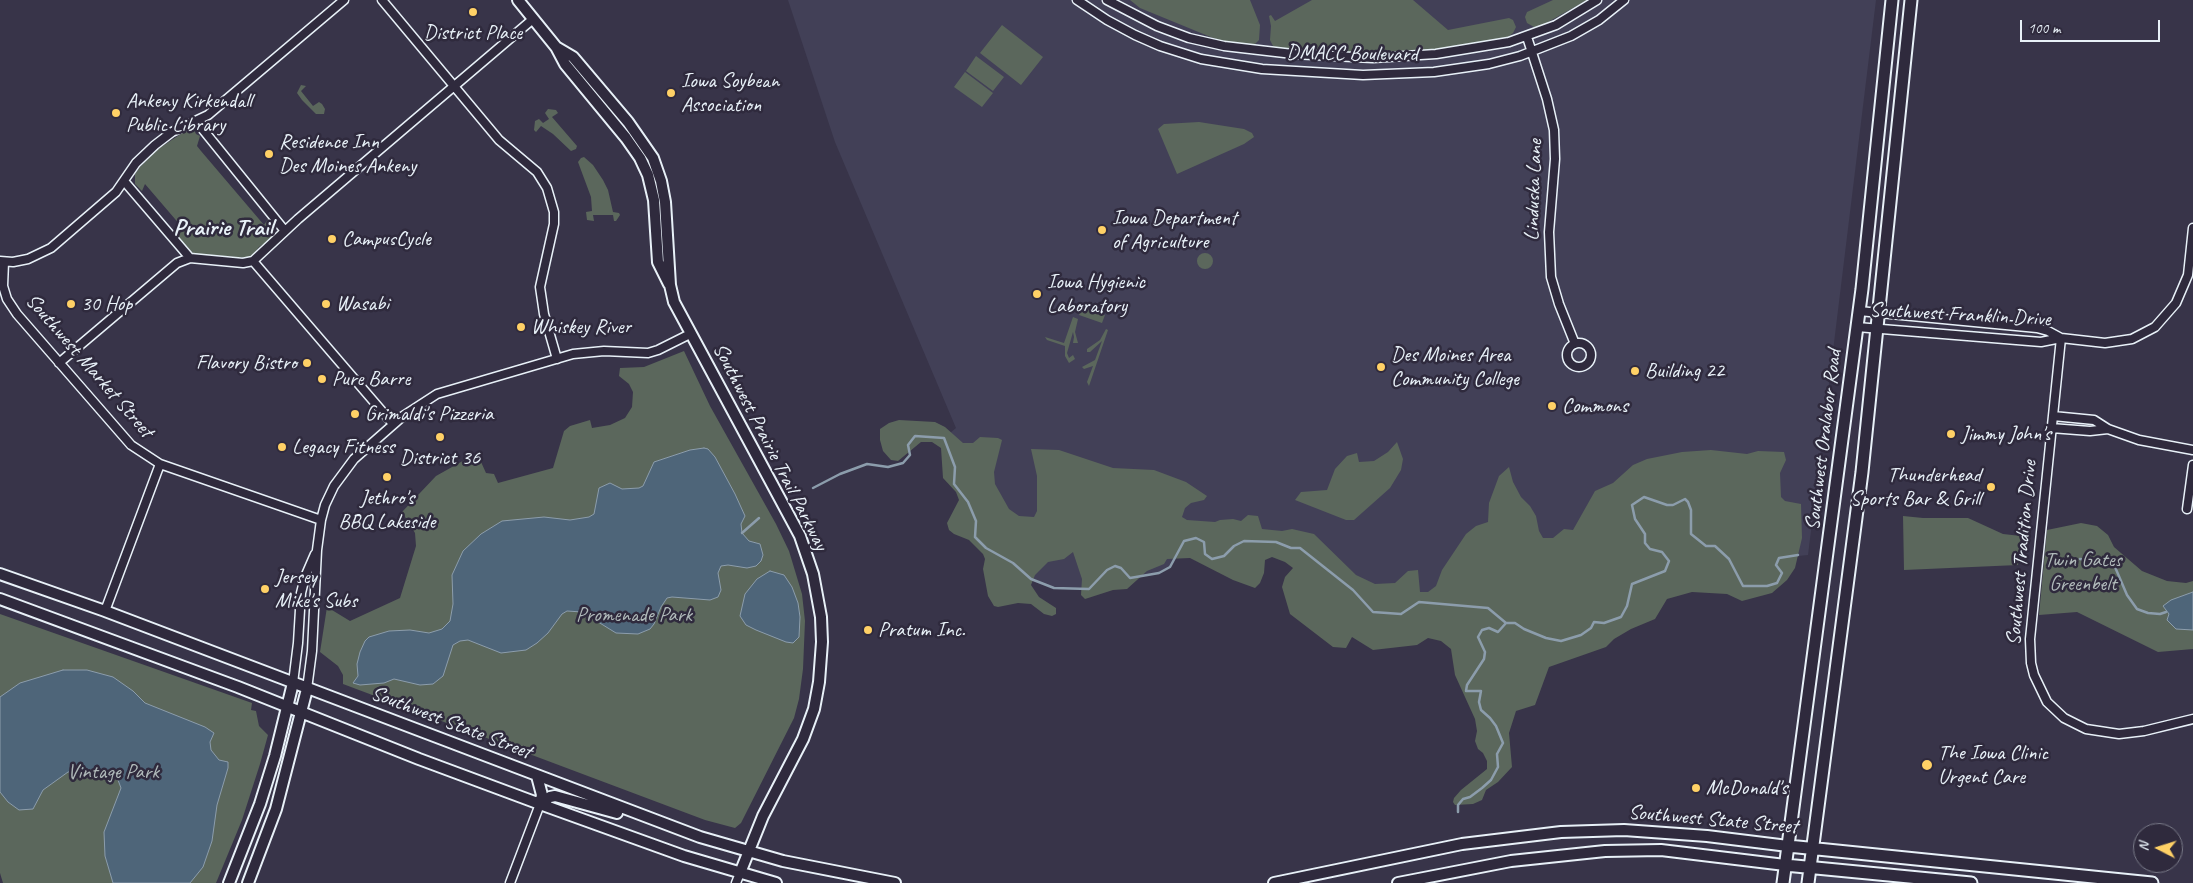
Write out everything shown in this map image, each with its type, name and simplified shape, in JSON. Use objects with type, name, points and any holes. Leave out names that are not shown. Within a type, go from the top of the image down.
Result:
[{"type":"main road","name":"Southwest Prairie Trail Parkway","points":[[518,0],[556,47],[565,64],[626,138],[644,167],[654,200],[658,262],[670,285],[674,302],[690,334],[725,393],[800,536],[813,574],[822,642],[821,667],[812,717],[803,739],[774,793],[740,873]]},
{"type":"main road","name":"Southwest Oralabor Road","points":[[1784,883],[1859,311],[1892,0]]},
{"type":"main road","name":"Southwest Oralabor Road","points":[[1808,883],[1862,472],[1911,0]]},
{"type":"main road","name":"Southwest State Street","points":[[0,574],[105,611],[654,820],[748,852],[819,870],[895,883]]},
{"type":"main road","name":"Southwest State Street","points":[[0,599],[287,706],[419,759],[540,804],[684,856],[776,883]]},
{"type":"main road","points":[[229,883],[260,804],[293,683]]},
{"type":"main road","points":[[248,883],[276,809],[307,689]]},
{"type":"main road","points":[[536,776],[542,795],[540,804]]},
{"type":"main road","points":[[540,804],[550,797],[560,797],[620,814],[654,820]]},
{"type":"main road","name":"Southwest State Street","points":[[1274,883],[1462,844],[1553,832],[1624,830],[1707,836],[2152,883]]},
{"type":"main road","name":"Southwest State Street","points":[[1398,883],[1506,862],[1605,851],[1661,850],[1810,868],[1971,883]]},
{"type":"street","points":[[2,261],[28,259],[50,248],[101,205],[124,181],[136,163],[155,145],[172,132],[196,121],[217,108],[344,0]]},
{"type":"street","points":[[382,0],[499,140],[537,172],[552,201],[554,224],[540,287],[544,314],[557,359]]},
{"type":"street","name":"DMACC Boulevard","points":[[1077,0],[1125,30],[1160,46],[1201,58],[1244,66],[1340,75],[1405,74],[1473,66],[1533,52],[1557,43],[1584,29],[1624,0]]},
{"type":"street","name":"DMACC Boulevard","points":[[1107,0],[1141,19],[1173,32],[1206,42],[1253,51],[1344,58],[1404,57],[1492,46],[1527,36],[1567,19],[1597,0]]},
{"type":"street","points":[[59,363],[177,264],[190,258],[243,263],[253,261],[285,231],[533,19]]},
{"type":"street","name":"Linduska Lane","points":[[1527,36],[1552,116],[1555,144],[1548,232],[1552,277],[1559,304],[1575,344]]},
{"type":"street","points":[[196,121],[285,231]]},
{"type":"street","points":[[124,181],[190,258]]},
{"type":"street","name":"Southwest Franklin Drive","points":[[1857,327],[2047,342],[2061,338],[2105,343],[2132,339],[2155,326],[2169,313],[2181,292],[2188,275],[2193,228]]},
{"type":"street","name":"Southwest Market Street","points":[[2,261],[2,276],[7,298],[17,314],[127,441],[160,464],[321,520]]},
{"type":"street","points":[[253,261],[393,424]]},
{"type":"street","name":"Southwest Franklin Drive","points":[[1859,311],[2037,328],[2048,330],[2061,338]]},
{"type":"street","points":[[307,689],[312,651],[317,550],[321,520],[325,505],[342,473],[354,459],[393,424],[437,394],[557,359],[589,352],[648,353],[690,334]]},
{"type":"street","name":"Southwest Tradition Drive","points":[[2061,338],[2030,639],[2031,663],[2038,687],[2047,702],[2064,718],[2086,729],[2119,734],[2144,731],[2193,719]]},
{"type":"street","points":[[2053,416],[2094,420],[2108,429],[2139,440],[2193,450]]},
{"type":"street","points":[[2051,428],[2090,431],[2108,429]]},
{"type":"street","points":[[105,611],[160,464]]},
{"type":"street","points":[[2187,509],[2193,466]]},
{"type":"street","points":[[293,683],[301,594],[305,577],[317,550]]},
{"type":"street","points":[[510,883],[540,804]]},
{"type":"street","name":"Southwest Prairie Trail Parkway","points":[[736,883],[740,873]]},
{"type":"shaded area","name":"Des Moines Area Community College","points":[[788,0],[1876,0],[1808,555],[1779,558],[1632,505],[1419,602],[1320,564],[1184,541],[1170,567],[1159,573],[1089,589],[1074,590],[1054,588],[1031,579],[944,438],[956,428],[835,142]]},
{"type":"shaded area","points":[[1785,865],[1971,883],[1783,883]]},
{"type":"green space","points":[[1130,0],[1250,0],[1260,25],[1259,40],[1255,44],[1250,45],[1218,40],[1140,8]]},
{"type":"green space","points":[[1312,0],[1413,0],[1448,30],[1509,18],[1513,20],[1516,27],[1508,37],[1464,46],[1406,53],[1345,53],[1280,49],[1273,46],[1270,40],[1271,26],[1269,16],[1271,15],[1275,21]]},
{"type":"green space","points":[[1553,0],[1587,0],[1541,26],[1534,27],[1527,23],[1525,17],[1527,12]]},
{"type":"green space","points":[[1002,25],[1043,57],[1021,85],[980,53]]},
{"type":"green space","points":[[976,56],[1004,77],[993,91],[966,71]]},
{"type":"green space","points":[[965,72],[993,93],[982,107],[954,87]]},
{"type":"green space","points":[[301,85],[306,86],[301,91],[313,106],[319,102],[322,104],[325,109],[324,114],[316,114],[302,100],[297,93]]},
{"type":"green space","points":[[548,109],[556,110],[558,113],[552,117],[577,146],[576,149],[571,151],[553,134],[541,126],[536,132],[534,130],[535,121],[539,119],[543,123],[549,119],[545,113]]},
{"type":"green space","points":[[1199,122],[1244,129],[1252,133],[1254,137],[1244,144],[1177,174],[1158,129],[1164,124]]},
{"type":"green space","points":[[187,130],[194,130],[200,136],[197,146],[264,225],[268,219],[274,227],[275,237],[259,247],[250,258],[194,254],[178,237],[181,226],[145,184],[142,191],[135,184],[135,174],[140,167],[158,149]]},
{"type":"green space","points":[[584,157],[593,165],[608,190],[613,212],[620,215],[616,221],[614,221],[613,215],[593,215],[594,221],[587,220],[586,212],[592,211],[591,197],[578,162]]},
{"type":"green space","points":[[1202,253],[1208,253],[1213,258],[1211,267],[1202,269],[1197,264],[1197,258]]},
{"type":"green space","points":[[1082,307],[1105,315],[1102,323],[1079,315]]},
{"type":"green space","points":[[1073,317],[1078,319],[1075,332],[1078,343],[1073,343],[1073,332],[1067,353],[1069,358],[1073,355],[1075,359],[1069,363],[1065,356],[1065,346],[1047,340],[1045,337],[1064,343]]},
{"type":"green space","points":[[1106,329],[1108,330],[1089,386],[1087,382],[1093,366],[1084,369],[1082,367],[1095,360],[1102,341],[1090,352],[1087,352],[1087,349],[1100,340]]},
{"type":"green space","name":"Promenade Park","points":[[684,351],[710,406],[776,524],[789,551],[802,594],[805,621],[803,669],[794,718],[741,823],[735,828],[705,820],[343,684],[343,675],[338,666],[320,652],[327,607],[350,621],[400,598],[416,546],[415,533],[402,512],[436,476],[477,453],[486,473],[494,474],[498,483],[553,468],[564,431],[570,426],[590,420],[592,428],[610,425],[625,418],[632,407],[633,392],[629,384],[619,376],[620,368],[644,367]]},
{"type":"green space","points":[[899,420],[935,422],[945,427],[963,443],[973,443],[980,437],[1002,440],[994,472],[995,484],[1009,509],[1019,516],[1034,517],[1037,511],[1037,476],[1031,449],[1059,450],[1113,468],[1154,470],[1186,482],[1207,496],[1204,500],[1191,503],[1185,508],[1182,517],[1187,520],[1215,522],[1233,519],[1241,521],[1248,515],[1258,516],[1262,529],[1282,531],[1292,529],[1314,534],[1356,575],[1375,584],[1395,583],[1408,571],[1418,570],[1420,592],[1428,592],[1436,586],[1442,570],[1466,534],[1476,526],[1488,522],[1489,503],[1499,476],[1509,467],[1513,482],[1521,497],[1536,516],[1539,531],[1543,538],[1553,538],[1564,529],[1573,530],[1595,491],[1613,483],[1633,465],[1647,459],[1682,452],[1711,450],[1747,454],[1758,451],[1784,452],[1786,460],[1780,473],[1781,497],[1785,501],[1801,504],[1802,538],[1795,568],[1787,580],[1772,593],[1742,601],[1727,594],[1692,592],[1667,599],[1655,619],[1631,629],[1614,639],[1606,647],[1549,667],[1535,705],[1516,711],[1509,733],[1512,767],[1498,782],[1486,790],[1482,800],[1473,804],[1455,805],[1453,802],[1454,798],[1487,769],[1487,761],[1483,753],[1478,749],[1475,741],[1477,731],[1475,719],[1455,675],[1451,649],[1441,641],[1428,638],[1417,645],[1373,650],[1352,637],[1346,648],[1333,647],[1290,614],[1282,587],[1285,577],[1293,568],[1285,562],[1272,557],[1265,560],[1264,573],[1260,583],[1255,588],[1233,580],[1190,558],[1167,559],[1164,564],[1147,571],[1127,589],[1113,590],[1085,599],[1081,595],[1082,579],[1073,552],[1064,559],[1048,562],[1035,575],[1031,585],[1039,597],[1056,608],[1056,614],[1052,616],[1044,614],[1031,604],[1018,603],[994,606],[988,596],[983,569],[985,559],[983,554],[969,540],[949,530],[947,523],[959,500],[956,492],[943,478],[941,448],[932,442],[921,442],[898,461],[891,460],[883,451],[880,429],[889,423]]},
{"type":"green space","points":[[1397,442],[1403,459],[1401,470],[1390,488],[1354,520],[1346,520],[1295,500],[1301,492],[1327,490],[1335,469],[1347,456],[1357,453],[1359,462],[1374,461],[1388,452]]},
{"type":"green space","name":"Twin Gates Greenbelt","points":[[1903,516],[1968,518],[2003,534],[2021,536],[2018,565],[1904,570]]},
{"type":"green space","name":"Twin Gates Greenbelt","points":[[2081,523],[2097,526],[2108,535],[2114,547],[2142,571],[2167,581],[2186,583],[2193,581],[2193,649],[2158,652],[2077,612],[2039,615],[2047,530]]},
{"type":"green space","name":"Vintage Park","points":[[0,614],[252,703],[251,710],[256,711],[259,726],[268,735],[242,820],[216,883],[3,883],[0,873]]},
{"type":"water","points":[[708,449],[715,457],[745,516],[741,524],[742,533],[749,541],[760,544],[763,555],[761,561],[756,566],[747,568],[728,565],[721,566],[718,573],[721,590],[718,597],[710,600],[667,598],[650,629],[638,634],[616,633],[582,612],[567,611],[562,614],[548,633],[526,650],[501,653],[468,640],[460,641],[453,645],[443,676],[433,684],[420,685],[394,679],[384,683],[360,685],[353,683],[358,676],[357,664],[360,652],[369,637],[389,631],[410,630],[429,633],[442,629],[450,621],[453,604],[452,575],[463,551],[481,534],[502,521],[544,517],[570,520],[589,517],[594,514],[599,488],[610,483],[622,489],[639,488],[643,486],[654,462],[690,450]]},
{"type":"water","points":[[770,571],[784,575],[792,587],[798,603],[800,617],[799,637],[793,643],[786,642],[746,625],[740,616],[745,594],[757,579]]},
{"type":"water","points":[[2193,592],[2193,630],[2176,629],[2167,620],[2169,614],[2163,606],[2171,600]]},
{"type":"water","points":[[63,670],[87,670],[113,677],[133,691],[145,703],[205,727],[214,733],[210,742],[211,750],[219,760],[228,762],[228,768],[217,805],[212,841],[203,867],[190,883],[113,883],[105,856],[104,832],[121,788],[118,780],[108,772],[90,770],[68,772],[43,790],[33,809],[19,810],[8,802],[0,792],[0,697],[20,683]]},
{"type":"waterway","points":[[813,488],[840,474],[867,464],[888,467],[903,463],[910,455],[908,445],[915,436],[944,438],[955,467],[954,484],[968,502],[976,521],[975,537],[986,548],[1013,563],[1031,579],[1054,588],[1089,589],[1107,570],[1115,566],[1121,568],[1130,578],[1159,573],[1170,567],[1184,541],[1196,538],[1204,542],[1205,554],[1212,559],[1224,556],[1234,546],[1244,541],[1276,542],[1291,548],[1300,548],[1353,590],[1373,612],[1401,614],[1419,602],[1488,608],[1506,623],[1515,623],[1546,638],[1561,641],[1581,635],[1591,628],[1594,622],[1604,623],[1621,617],[1627,606],[1632,584],[1665,571],[1669,561],[1662,552],[1650,549],[1645,543],[1645,534],[1635,519],[1632,505],[1644,497],[1667,505],[1673,505],[1685,499],[1691,510],[1691,534],[1706,546],[1715,546],[1729,559],[1743,586],[1767,586],[1777,583],[1782,573],[1776,565],[1779,558],[1798,555]]},
{"type":"waterway","points":[[742,533],[759,518]]},
{"type":"waterway","points":[[2080,559],[2104,562],[2115,567],[2127,595],[2137,609],[2148,613],[2160,614],[2166,612]]},
{"type":"waterway","points":[[1458,812],[1458,805],[1463,799],[1470,797],[1491,780],[1498,767],[1497,754],[1503,743],[1496,726],[1481,710],[1479,702],[1481,691],[1466,691],[1467,685],[1484,659],[1485,652],[1478,637],[1482,630],[1489,628],[1498,632],[1506,623]]},
{"type":"place","name":"District Place","points":[[473,12]]},
{"type":"place","name":"Iowa Soybean Association","points":[[671,93]]},
{"type":"place","name":"Ankeny Kirkendall Public Library","points":[[116,113]]},
{"type":"place","name":"Residence Inn Des Moines Ankeny","points":[[269,154]]},
{"type":"place","name":"Iowa Department of Agriculture","points":[[1102,230]]},
{"type":"place","name":"CampusCycle","points":[[332,239]]},
{"type":"place","name":"Iowa Hygienic Laboratory","points":[[1037,294]]},
{"type":"place","name":"30 Hop","points":[[71,304]]},
{"type":"place","name":"Wasabi","points":[[326,304]]},
{"type":"place","name":"Whiskey River","points":[[521,327]]},
{"type":"place","name":"Flavory Bistro","points":[[307,363]]},
{"type":"place","name":"Des Moines Area Community College","points":[[1381,367]]},
{"type":"place","name":"Building 22","points":[[1635,371]]},
{"type":"place","name":"Pure Barre","points":[[322,379]]},
{"type":"place","name":"Commons","points":[[1552,406]]},
{"type":"place","name":"Grimaldi's Pizzeria","points":[[355,414]]},
{"type":"place","name":"Jimmy John's","points":[[1951,434]]},
{"type":"place","name":"District 36","points":[[440,437]]},
{"type":"place","name":"Legacy Fitness","points":[[282,447]]},
{"type":"place","name":"Jethro's BBQ Lakeside","points":[[387,477]]},
{"type":"place","name":"Thunderhead Sports Bar & Grill","points":[[1991,487]]},
{"type":"place","name":"Jersey Mike's Subs","points":[[265,589]]},
{"type":"place","name":"Pratum Inc.","points":[[868,630]]},
{"type":"place","name":"The Iowa Clinic Urgent Care","points":[[1927,765]]},
{"type":"place","name":"McDonald's","points":[[1696,788]]},
{"type":"district","name":"Prairie Trail","points":[[223,229]]}]
